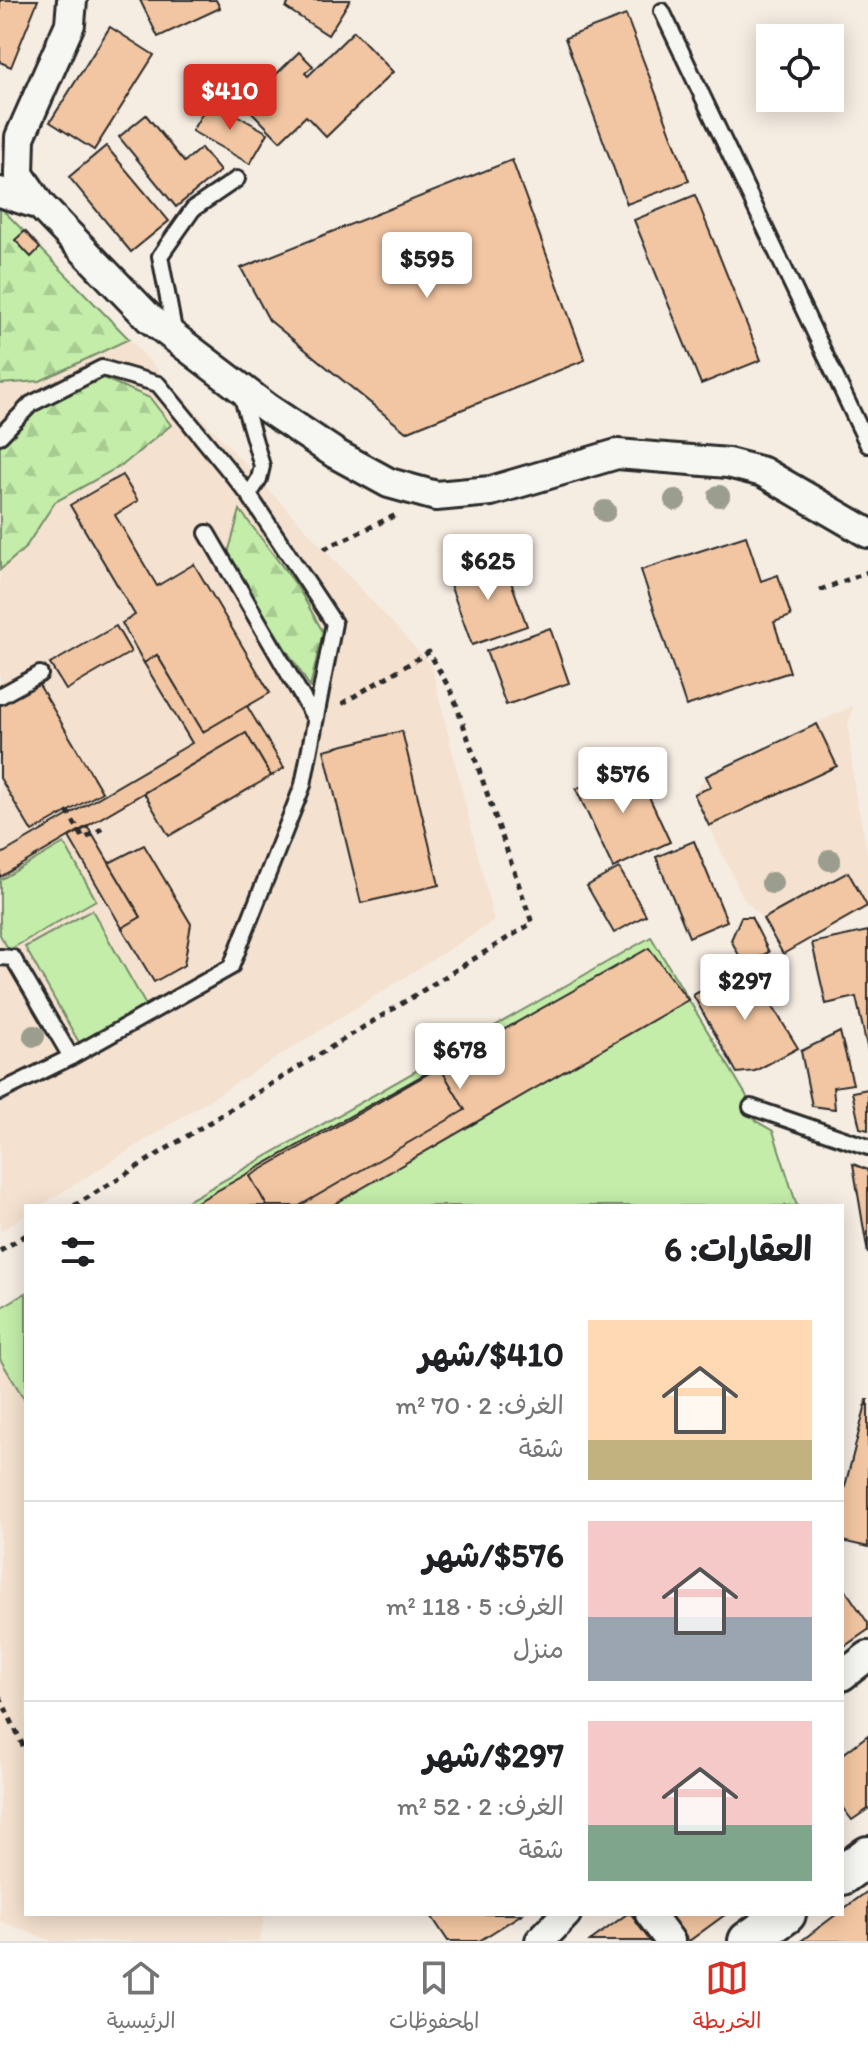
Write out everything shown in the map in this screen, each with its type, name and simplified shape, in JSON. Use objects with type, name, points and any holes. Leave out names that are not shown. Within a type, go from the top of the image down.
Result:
[{"type":"main road","points":[[844,1874],[868,1856]]},
{"type":"main road","points":[[748,1941],[783,1916]]},
{"type":"street","points":[[72,0],[70,24],[20,137],[19,174],[40,205],[149,318],[239,387],[336,454],[389,483],[436,496],[491,491],[617,454],[728,463],[763,472],[868,533]]},
{"type":"street","points":[[0,192],[40,205]]},
{"type":"street","points":[[844,1674],[868,1656]]},
{"type":"street","points":[[540,1941],[564,1916]]},
{"type":"street","points":[[651,1916],[670,1941]]},
{"type":"lane","points":[[662,11],[868,445]]},
{"type":"lane","points":[[175,338],[160,256],[193,209],[237,179]]},
{"type":"lane","points":[[0,436],[31,404],[102,368],[158,384],[249,495],[334,623],[303,785],[231,967],[71,1057],[0,1092]]},
{"type":"lane","points":[[239,387],[262,466],[259,479],[249,495]]},
{"type":"lane","points":[[207,533],[315,719]]},
{"type":"lane","points":[[0,696],[40,674]]},
{"type":"lane","points":[[0,957],[13,958],[71,1057]]},
{"type":"lane","points":[[751,1107],[868,1147]]},
{"type":"path","points":[[324,549],[436,496]]},
{"type":"path","points":[[820,590],[868,572]]},
{"type":"path","points":[[77,1204],[532,923],[453,695],[429,652],[315,719]]},
{"type":"path","points":[[67,811],[84,839],[105,827]]},
{"type":"path","points":[[0,1251],[24,1236]]},
{"type":"path","points":[[0,1697],[24,1748]]},
{"type":"shaded area","points":[[0,209],[129,339],[431,665],[494,921],[43,1204],[24,1204],[24,1216],[0,1231]]},
{"type":"shaded area","points":[[853,706],[848,725],[855,794],[868,854],[868,908],[783,954],[763,919],[744,899],[694,794],[706,776]]},
{"type":"shaded area","points":[[0,1359],[24,1399],[24,1916],[265,1916],[260,1941],[53,1941],[0,1921]]},
{"type":"green space","points":[[0,209],[129,339],[40,381],[0,384]]},
{"type":"green space","points":[[103,378],[150,398],[171,425],[124,464],[55,502],[25,548],[0,570],[0,444],[34,410]]},
{"type":"green space","points":[[240,510],[297,586],[323,632],[310,687],[227,557]]},
{"type":"green space","points":[[64,843],[96,900],[9,950],[0,935],[0,880]]},
{"type":"green space","points":[[92,910],[148,1009],[81,1046],[25,947]]},
{"type":"green space","points":[[651,937],[746,1095],[756,1121],[773,1131],[796,1204],[183,1204]]},
{"type":"green space","points":[[24,1294],[24,1399],[0,1359],[0,1308]]},
{"type":"building","points":[[0,0],[38,0],[11,67],[0,62]]},
{"type":"building","points":[[140,0],[216,0],[220,8],[158,37]]},
{"type":"building","points":[[290,0],[350,0],[328,35],[286,8]]},
{"type":"building","points":[[626,15],[689,181],[627,204],[565,38]]},
{"type":"building","points":[[110,27],[154,55],[94,150],[50,122]]},
{"type":"building","points":[[354,31],[393,72],[326,137],[306,116],[280,141],[245,105],[299,52],[313,66],[305,73],[308,76]]},
{"type":"building","points":[[210,100],[268,133],[250,164],[192,131]]},
{"type":"building","points":[[146,115],[184,162],[201,148],[220,171],[176,207],[119,137]]},
{"type":"building","points":[[106,146],[169,221],[131,252],[69,177]]},
{"type":"building","points":[[512,160],[585,360],[406,432],[269,320],[241,268]]},
{"type":"building","points":[[695,195],[761,360],[701,384],[634,220]]},
{"type":"building","points":[[25,231],[40,248],[31,257],[15,240]]},
{"type":"building","points":[[122,475],[138,501],[115,515],[157,586],[194,564],[270,693],[203,732],[157,655],[144,663],[122,623],[135,615],[70,505]]},
{"type":"building","points":[[746,536],[761,581],[778,575],[791,616],[774,622],[790,672],[686,706],[641,570]]},
{"type":"building","points":[[503,560],[527,626],[472,645],[448,579]]},
{"type":"building","points":[[116,626],[131,652],[66,690],[50,664]]},
{"type":"building","points":[[550,628],[569,683],[506,705],[486,651]]},
{"type":"building","points":[[157,655],[203,732],[247,706],[284,768],[271,776],[246,733],[0,877],[0,855],[192,743],[144,663]]},
{"type":"building","points":[[38,683],[102,792],[32,832],[0,778],[0,705]]},
{"type":"building","points":[[817,724],[837,766],[709,826],[694,794],[711,787],[706,776]]},
{"type":"building","points":[[402,731],[439,885],[361,903],[324,750]]},
{"type":"building","points":[[246,733],[271,776],[169,836],[144,793]]},
{"type":"building","points":[[633,762],[670,842],[613,868],[576,789]]},
{"type":"building","points":[[88,827],[141,917],[122,928],[69,837]]},
{"type":"building","points":[[694,841],[727,921],[689,937],[656,857]]},
{"type":"building","points":[[144,845],[191,924],[184,965],[154,982],[122,928],[141,917],[109,863]]},
{"type":"building","points":[[619,868],[646,915],[614,933],[587,886]]},
{"type":"building","points":[[848,872],[867,906],[783,954],[763,919]]},
{"type":"building","points":[[741,917],[751,917],[769,952],[744,965],[731,940]]},
{"type":"building","points":[[868,931],[868,1051],[856,997],[826,1004],[812,943]]},
{"type":"building","points":[[649,948],[688,1000],[334,1204],[194,1204]]},
{"type":"building","points":[[748,966],[798,1048],[755,1071],[737,1073],[693,995]]},
{"type":"building","points":[[840,1032],[853,1084],[833,1087],[835,1109],[812,1106],[801,1051]]},
{"type":"building","points":[[440,1067],[465,1110],[302,1204],[266,1204],[250,1176]]},
{"type":"building","points":[[868,1089],[868,1130],[860,1128],[852,1092]]},
{"type":"building","points":[[853,1164],[868,1170],[868,1254]]},
{"type":"building","points":[[868,1400],[868,1547],[844,1541],[844,1490]]},
{"type":"building","points":[[844,1588],[868,1623],[868,1630],[844,1647]]},
{"type":"building","points":[[868,1735],[868,1809],[852,1820],[844,1810],[844,1753]]},
{"type":"building","points":[[868,1891],[868,1941],[801,1941],[834,1916],[844,1916],[844,1909]]},
{"type":"building","points":[[431,1916],[519,1916],[479,1941],[448,1941]]},
{"type":"building","points":[[624,1916],[632,1916],[651,1941],[590,1941]]},
{"type":"building","points":[[670,1916],[723,1916],[689,1941]]}]
